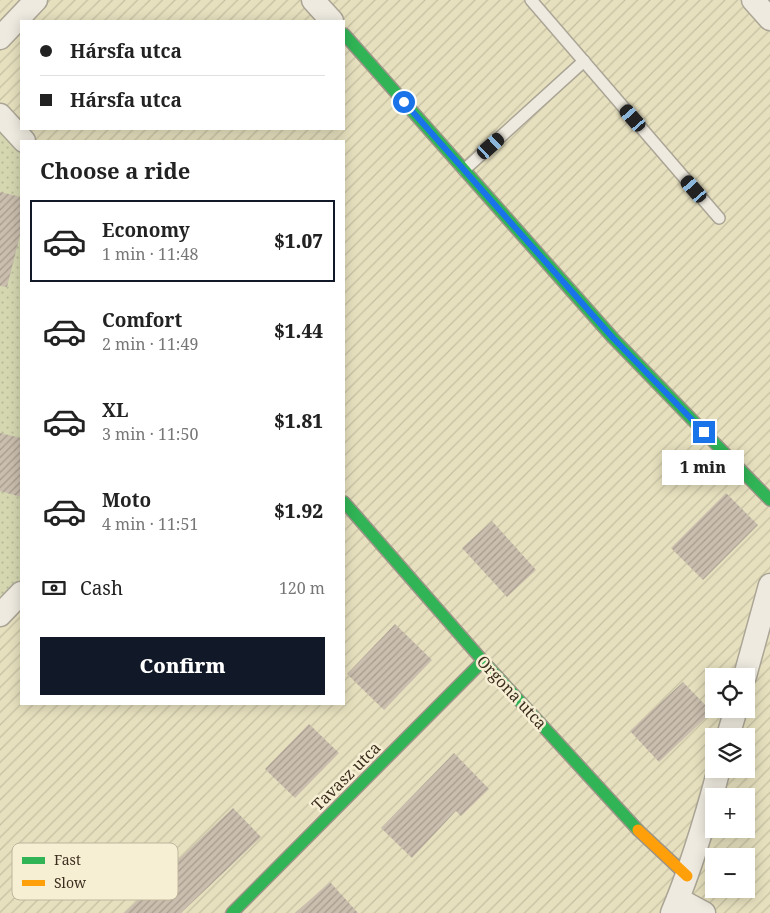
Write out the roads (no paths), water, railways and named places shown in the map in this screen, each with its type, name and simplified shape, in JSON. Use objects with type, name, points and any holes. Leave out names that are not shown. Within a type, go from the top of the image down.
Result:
[{"type":"street","points":[[0,38],[36,0]]},
{"type":"street","points":[[313,0],[331,20]]},
{"type":"street","points":[[753,0],[770,19]]},
{"type":"street","points":[[345,35],[613,338],[770,500]]},
{"type":"street","points":[[0,114],[23,140]]},
{"type":"street","name":"Orgona utca","points":[[345,503],[482,661],[638,830],[687,876]]},
{"type":"street","points":[[747,668],[770,585]]},
{"type":"street","points":[[0,614],[20,594]]},
{"type":"street","name":"Tavasz utca","points":[[232,913],[482,661]]},
{"type":"street","points":[[704,913],[675,906],[705,822],[717,778]]},
{"type":"lane","points":[[531,0],[719,218]]},
{"type":"lane","points":[[464,170],[584,61]]}]
